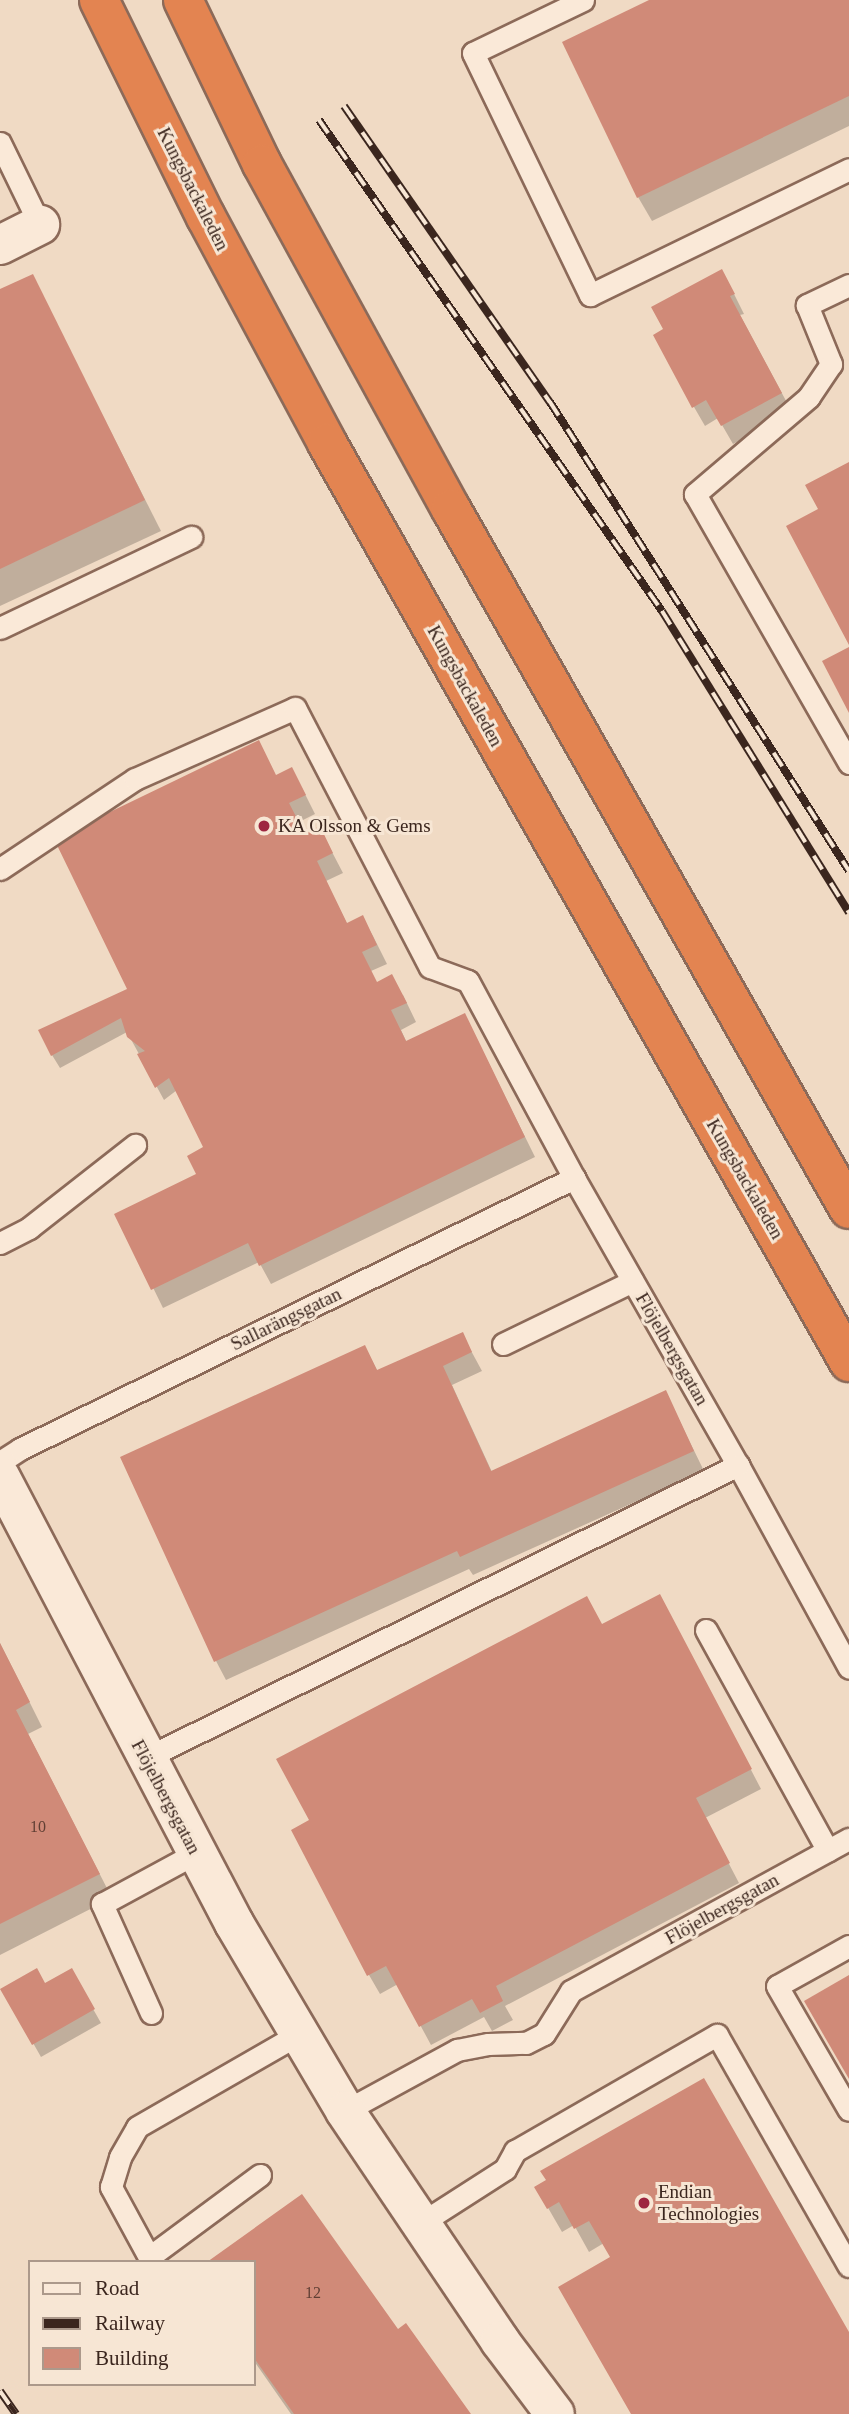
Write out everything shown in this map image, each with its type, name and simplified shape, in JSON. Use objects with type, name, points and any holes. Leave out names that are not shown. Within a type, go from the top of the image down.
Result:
[{"type":"highway","name":"Kungsbackaleden","points":[[99,0],[206,217],[327,443],[849,1362]]},
{"type":"highway","points":[[183,0],[262,164],[451,509],[849,1209]]},
{"type":"street","points":[[0,245],[40,226]]},
{"type":"street","name":"Flöjelbergsgatan","points":[[0,1476],[196,1853],[299,2034],[345,2111],[421,2224],[500,2341],[555,2414]]},
{"type":"lane","points":[[583,0],[472,53],[590,295],[849,169]]},
{"type":"lane","points":[[0,143],[40,226]]},
{"type":"lane","points":[[849,285],[807,305],[831,365],[809,397],[695,494],[849,763]]},
{"type":"lane","points":[[0,628],[191,537]]},
{"type":"lane","name":"Flöjelbergsgatan","points":[[0,869],[135,779],[295,708],[430,967],[468,982],[574,1178],[738,1465],[849,1668]]},
{"type":"lane","points":[[0,1243],[29,1228],[135,1145]]},
{"type":"lane","name":"Sallarängsgatan","points":[[0,1462],[20,1449],[574,1178]]},
{"type":"lane","points":[[503,1344],[633,1281]]},
{"type":"lane","points":[[146,1758],[738,1465]]},
{"type":"lane","points":[[706,1630],[828,1851]]},
{"type":"lane","name":"Flöjelbergsgatan","points":[[345,2111],[457,2050],[488,2044],[526,2043],[544,2034],[571,1991],[849,1839]]},
{"type":"lane","points":[[151,2013],[102,1904],[196,1853]]},
{"type":"lane","points":[[849,1946],[778,1986],[849,2110]]},
{"type":"lane","points":[[260,2175],[149,2258],[111,2187],[120,2157],[137,2127],[299,2034]]},
{"type":"lane","points":[[421,2224],[505,2169],[515,2151],[717,2035],[849,2266]]},
{"type":"building","points":[[649,0],[849,0],[849,96],[637,198],[562,42]]},
{"type":"building","points":[[722,269],[735,294],[730,296],[782,393],[721,426],[706,400],[692,408],[653,335],[663,329],[651,307]]},
{"type":"building","points":[[33,274],[145,500],[0,569],[0,289]]},
{"type":"building","points":[[849,462],[849,645],[786,526],[818,509],[805,485]]},
{"type":"building","points":[[849,647],[849,713],[822,661]]},
{"type":"building","points":[[259,740],[276,775],[292,767],[306,795],[289,803],[305,834],[320,826],[333,853],[317,861],[347,923],[363,915],[377,945],[362,952],[377,982],[392,974],[407,1003],[391,1010],[406,1041],[465,1013],[525,1137],[259,1266],[248,1243],[151,1290],[114,1214],[196,1174],[187,1156],[203,1147],[169,1078],[155,1088],[137,1054],[145,1051],[127,1037],[121,1018],[51,1056],[38,1030],[127,989],[54,839]]},
{"type":"building","points":[[463,1332],[472,1352],[443,1366],[491,1471],[666,1390],[694,1451],[460,1557],[457,1551],[214,1662],[120,1457],[365,1345],[377,1370]]},
{"type":"building","points":[[660,1594],[752,1769],[696,1798],[730,1863],[496,1986],[503,2001],[480,2013],[472,1999],[419,2027],[386,1966],[367,1976],[291,1830],[309,1820],[276,1759],[587,1596],[602,1624]]},
{"type":"building","points":[[0,1643],[30,1702],[16,1710],[100,1874],[0,1924]]},
{"type":"building","points":[[37,1968],[45,1983],[72,1968],[95,2009],[32,2045],[0,1989]]},
{"type":"building","points":[[849,1975],[849,2079],[804,2001]]},
{"type":"building","points":[[704,2078],[849,2332],[849,2414],[631,2414],[558,2287],[610,2257],[589,2221],[574,2229],[559,2202],[547,2209],[534,2187],[546,2180],[540,2171]]},
{"type":"building","points":[[302,2194],[398,2329],[406,2323],[471,2414],[294,2414],[256,2361],[256,2260],[210,2260]]},
{"type":"railway","points":[[344,106],[550,402],[849,871]]},
{"type":"railway","points":[[319,120],[662,611],[849,913]]},
{"type":"railway","points":[[0,2391],[16,2414]]},
{"type":"place","name":"KA Olsson & Gems","points":[[264,826]]},
{"type":"place","name":"Endian Technologies","points":[[644,2203]]}]
